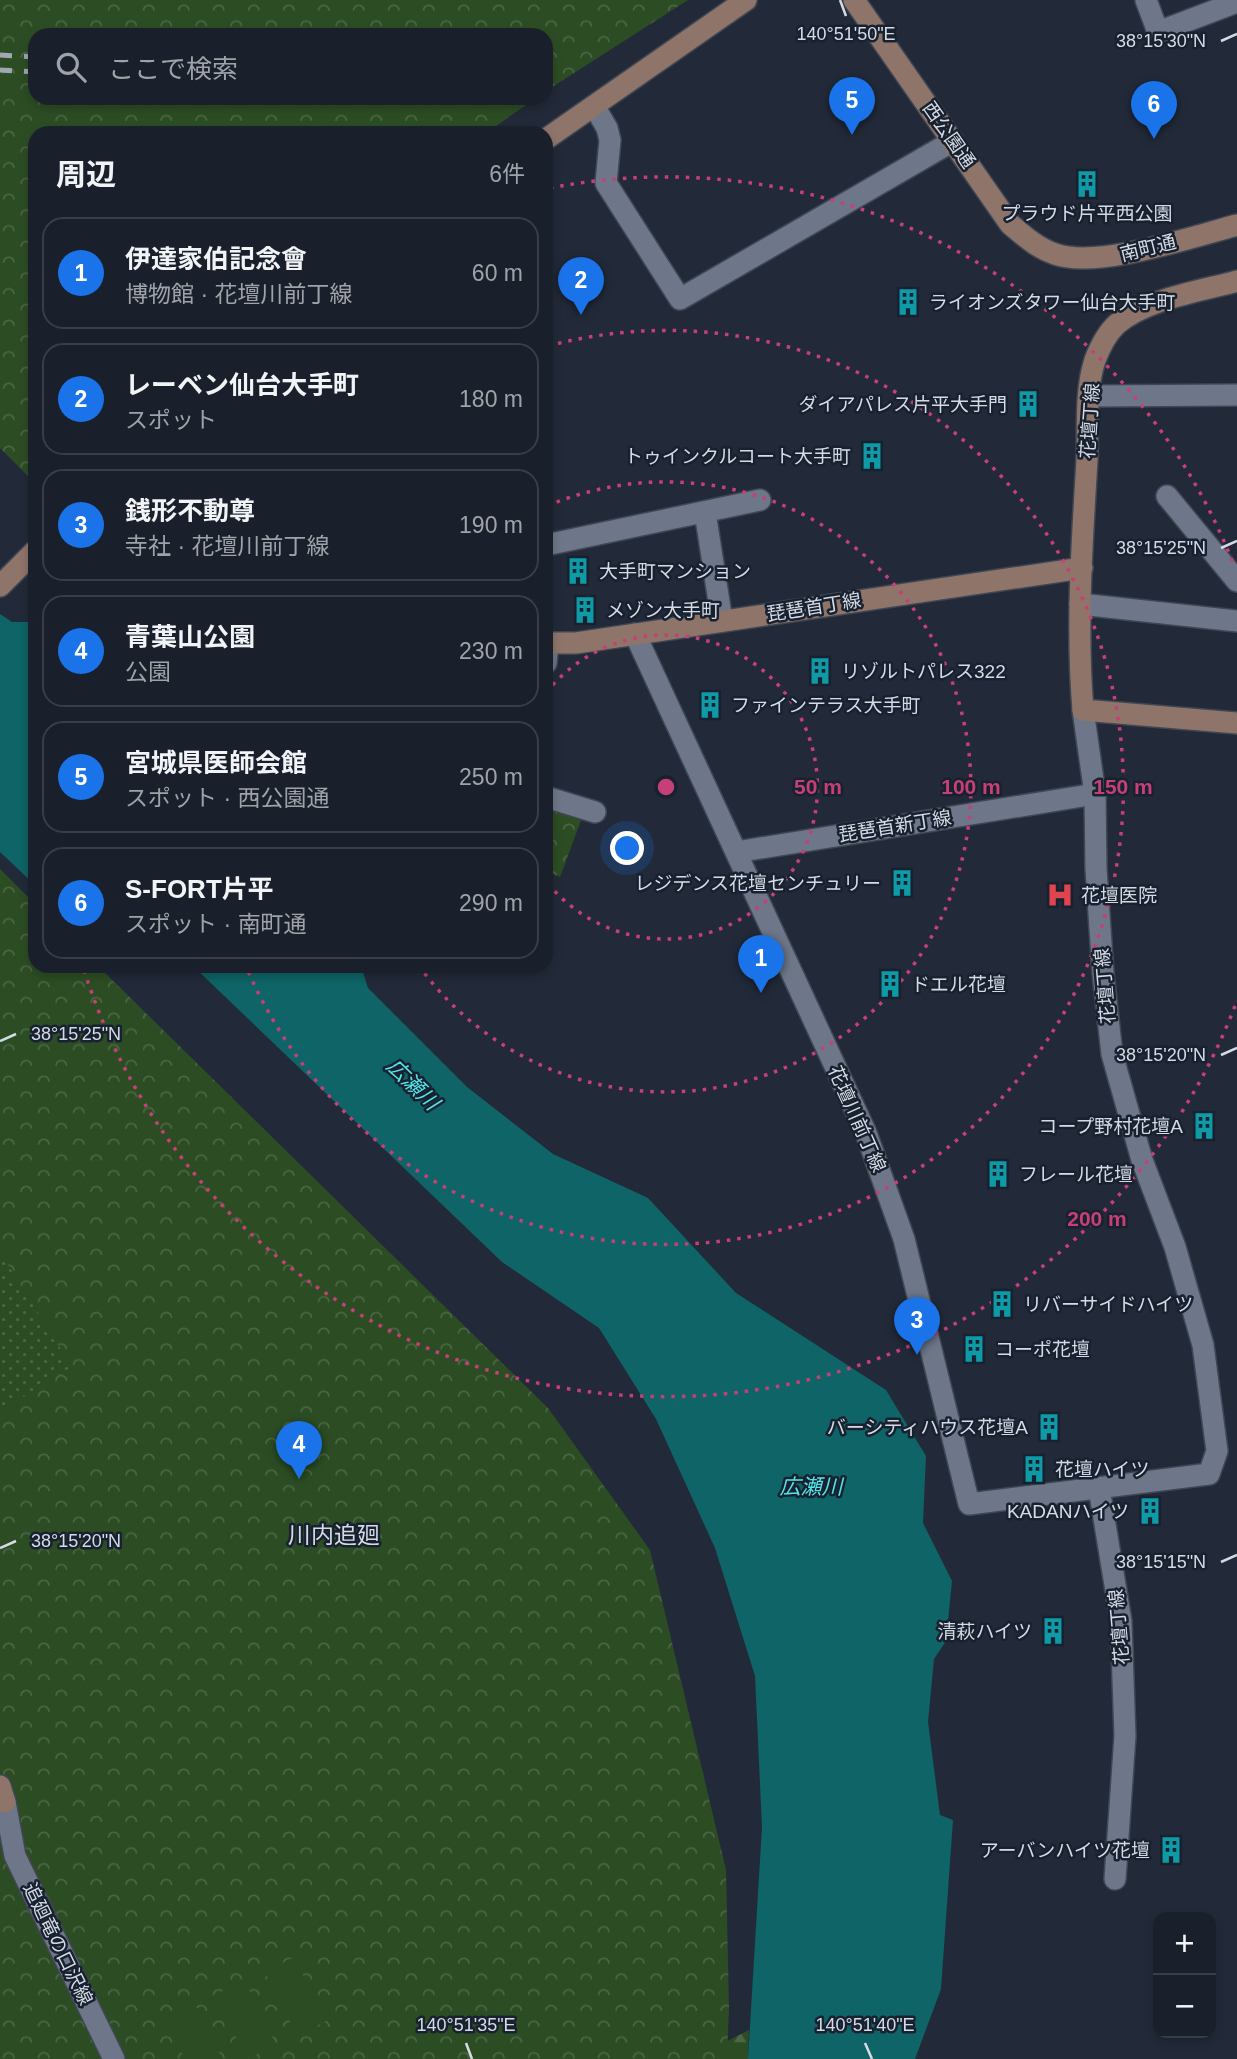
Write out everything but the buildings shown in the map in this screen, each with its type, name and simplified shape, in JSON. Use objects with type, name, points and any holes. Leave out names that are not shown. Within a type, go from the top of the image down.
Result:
[{"type":"street","points":[[553,134],[746,0]]},
{"type":"street","name":"西公園通","points":[[853,0],[1010,224],[1031,242],[1057,255]]},
{"type":"street","points":[[1146,0],[1158,32],[1237,2]]},
{"type":"street","points":[[594,106],[607,128],[610,140],[606,183],[680,299],[953,141]]},
{"type":"street","name":"南町通","points":[[1057,255],[1084,259],[1107,258],[1237,225]]},
{"type":"street","name":"花壇丁線","points":[[1115,1879],[1125,1736],[1121,1621],[1100,1488],[1209,1474],[1217,1451],[1203,1345],[1175,1247],[1142,1160],[1112,1054],[1100,921],[1095,794],[1079,670],[1090,396],[1095,362],[1103,340],[1117,324],[1162,301],[1237,281]]},
{"type":"street","points":[[1090,396],[1237,395]]},
{"type":"street","points":[[1167,496],[1237,581]]},
{"type":"street","points":[[553,544],[760,500]]},
{"type":"street","points":[[705,512],[722,621]]},
{"type":"street","points":[[0,586],[28,558]]},
{"type":"street","name":"琵琶首丁線","points":[[553,649],[1082,568]]},
{"type":"street","points":[[1080,604],[1237,621]]},
{"type":"street","name":"花壇川前丁線","points":[[635,634],[866,1133],[904,1238],[970,1504],[1100,1488]]},
{"type":"street","points":[[1083,710],[1237,723]]},
{"type":"street","name":"琵琶首新丁線","points":[[736,852],[1095,794]]},
{"type":"street","points":[[553,799],[596,812]]},
{"type":"street","name":"追廻竜の口沢線","points":[[3,1794],[15,1856],[114,2059]]},
{"type":"green space","points":[[0,0],[688,0],[553,87],[553,28],[28,28],[28,105],[526,105],[496,126],[28,126],[28,476],[0,448]]},
{"type":"green space","points":[[553,807],[583,815],[560,877],[553,874]]},
{"type":"green space","points":[[0,869],[28,897],[28,973],[105,973],[548,1408],[650,1550],[726,1870],[729,2008],[727,2059],[0,2059]]},
{"type":"green space","points":[[0,1252],[72,1367],[0,1411]]},
{"type":"green space","points":[[294,1957],[326,2021],[297,2036],[265,1972]]},
{"type":"green space","points":[[244,1980],[276,2045],[247,2059],[215,1995]]},
{"type":"green space","points":[[195,2004],[222,2059],[185,2059],[165,2019]]},
{"type":"green space","points":[[749,2030],[748,2059],[692,2059]]},
{"type":"water","points":[[0,614],[12,622],[28,622],[28,878],[0,852]]},
{"type":"water","name":"広瀬川","points":[[200,973],[363,973],[368,988],[467,1087],[553,1154],[648,1198],[736,1293],[886,1390],[926,1456],[923,1523],[952,1581],[946,1641],[934,1659],[928,1722],[940,1815],[953,1820],[941,1989],[915,2059],[748,2059],[762,1827],[755,1676],[715,1548],[656,1419],[599,1328],[502,1262]]},
{"type":"railway","points":[[0,55],[28,57]]},
{"type":"railway","points":[[0,70],[28,72]]},
{"type":"place","name":"宮城県医師会館","points":[[852,135]]},
{"type":"place","name":"S-FORT片平","points":[[1154,139]]},
{"type":"place","name":"プラウド片平西公園","points":[[1087,184]]},
{"type":"place","name":"ライオンズタワー仙台大手町","points":[[908,302]]},
{"type":"place","name":"レーベン仙台大手町","points":[[581,315]]},
{"type":"place","name":"ダイアパレス片平大手門","points":[[1028,404]]},
{"type":"place","name":"トゥインクルコート大手町","points":[[872,456]]},
{"type":"place","name":"大手町マンション","points":[[578,571]]},
{"type":"place","name":"メゾン大手町","points":[[585,610]]},
{"type":"place","name":"リゾルトパレス322","points":[[820,671]]},
{"type":"place","name":"ファインテラス大手町","points":[[710,705]]},
{"type":"place","name":"レジデンス花壇センチュリー","points":[[902,883]]},
{"type":"place","name":"花壇医院","points":[[1060,895]]},
{"type":"place","name":"ドエル花壇","points":[[890,984]]},
{"type":"place","name":"伊達家伯記念會","points":[[761,993]]},
{"type":"place","name":"コープ野村花壇A","points":[[1204,1126]]},
{"type":"place","name":"フレール花壇","points":[[998,1174]]},
{"type":"place","name":"リバーサイドハイツ","points":[[1002,1304]]},
{"type":"place","name":"コーポ花壇","points":[[974,1349]]},
{"type":"place","name":"銭形不動尊","points":[[917,1355]]},
{"type":"place","name":"バーシティハウス花壇A","points":[[1049,1427]]},
{"type":"place","name":"花壇ハイツ","points":[[1034,1469]]},
{"type":"place","name":"青葉山公園","points":[[299,1479]]},
{"type":"place","name":"KADANハイツ","points":[[1150,1511]]},
{"type":"place","name":"清萩ハイツ","points":[[1053,1631]]},
{"type":"place","name":"アーバンハイツ花壇","points":[[1171,1850]]},
{"type":"district","name":"川内追廻","points":[[334,1535]]}]
